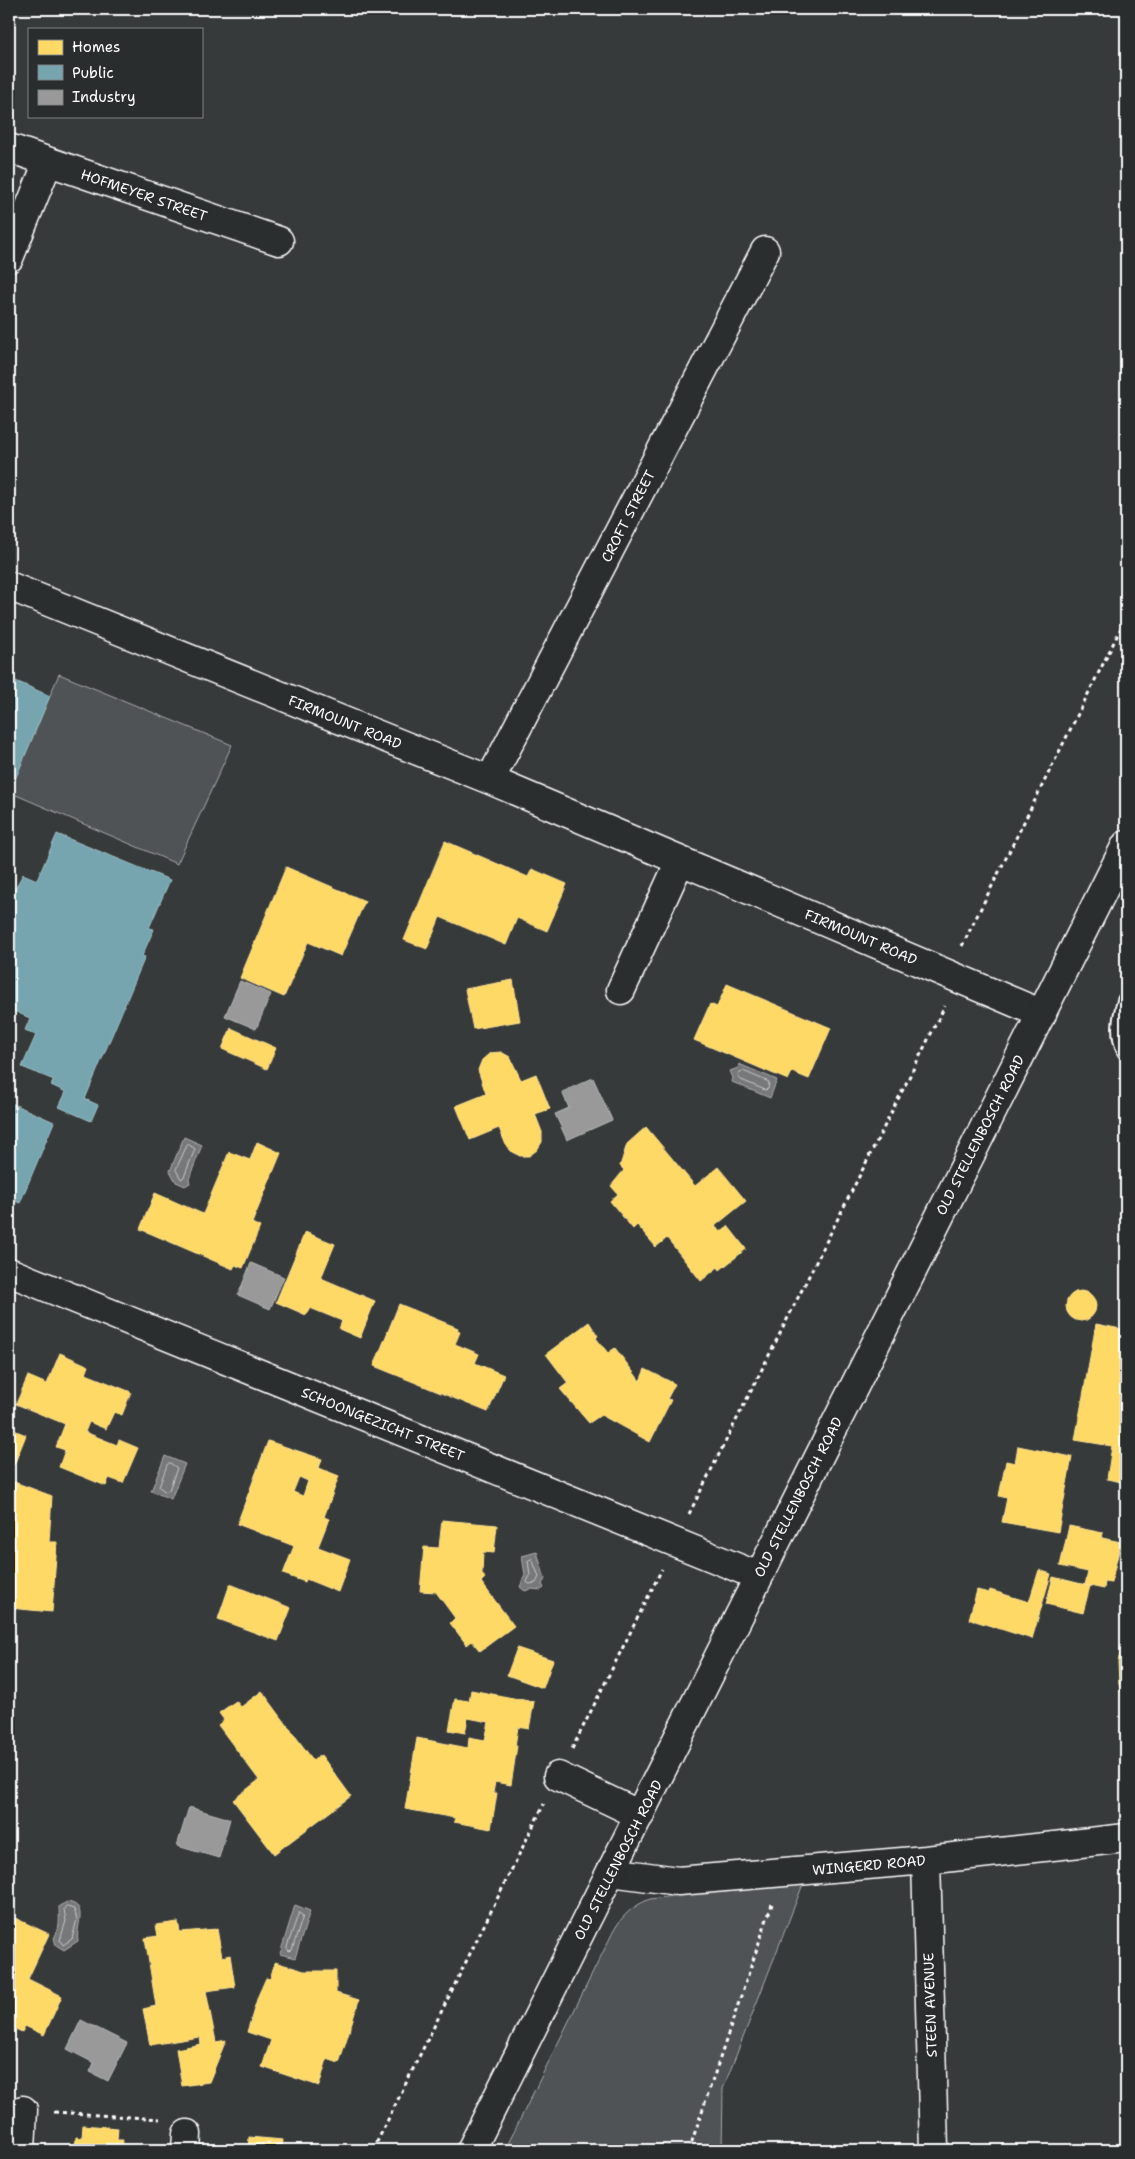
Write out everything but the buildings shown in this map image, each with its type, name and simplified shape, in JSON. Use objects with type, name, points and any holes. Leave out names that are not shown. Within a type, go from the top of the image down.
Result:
[{"type":"street","name":"HOFMEYER STREET","points":[[9,148],[279,241]]},
{"type":"street","points":[[9,258],[48,162]]},
{"type":"street","name":"CROFT STREET","points":[[490,780],[765,251]]},
{"type":"street","name":"FIRMOUNT ROAD","points":[[9,586],[490,780],[954,975],[1042,1014]]},
{"type":"street","name":"OLD STELLENBOSCH ROAD","points":[[471,2150],[1126,845]]},
{"type":"street","points":[[621,990],[680,861]]},
{"type":"street","name":"SCHOONGEZICHT STREET","points":[[9,1272],[758,1576]]},
{"type":"street","points":[[558,1776],[640,1816]]},
{"type":"street","name":"WINGERD ROAD","points":[[611,1872],[678,1881],[926,1860],[1126,1838]]},
{"type":"street","name":"STEEN AVENUE","points":[[926,1860],[934,2150]]},
{"type":"street","points":[[21,2150],[23,2110]]},
{"type":"lane","points":[[1126,1000],[1121,1019],[1121,1038],[1126,1051]]},
{"type":"path","points":[[373,2150],[675,1542],[950,996],[957,956],[1126,618]]},
{"type":"path","points":[[689,2150],[782,1872]]},
{"type":"path","points":[[23,2110],[170,2119],[187,2142]]},
{"type":"shaded area","points":[[59,674],[232,745],[177,864],[9,792]]},
{"type":"shaded area","points":[[805,1879],[723,2089],[722,2150],[505,2150],[613,1932],[628,1912],[650,1899]]},
{"type":"water","points":[[739,1064],[777,1080],[770,1098],[732,1082],[733,1078],[730,1071],[738,1068]]},
{"type":"water","points":[[184,1137],[202,1145],[189,1179],[190,1183],[185,1186],[176,1182],[170,1171]]},
{"type":"water","points":[[165,1456],[185,1464],[171,1499],[151,1491]]},
{"type":"water","points":[[537,1552],[545,1579],[542,1584],[544,1588],[541,1590],[531,1589],[525,1591],[520,1587],[525,1575],[522,1556]]},
{"type":"water","points":[[67,1902],[78,1907],[80,1917],[78,1941],[64,1950],[56,1945],[54,1938],[59,1926],[59,1906]]},
{"type":"water","points":[[295,1905],[310,1911],[295,1958],[280,1954]]}]
